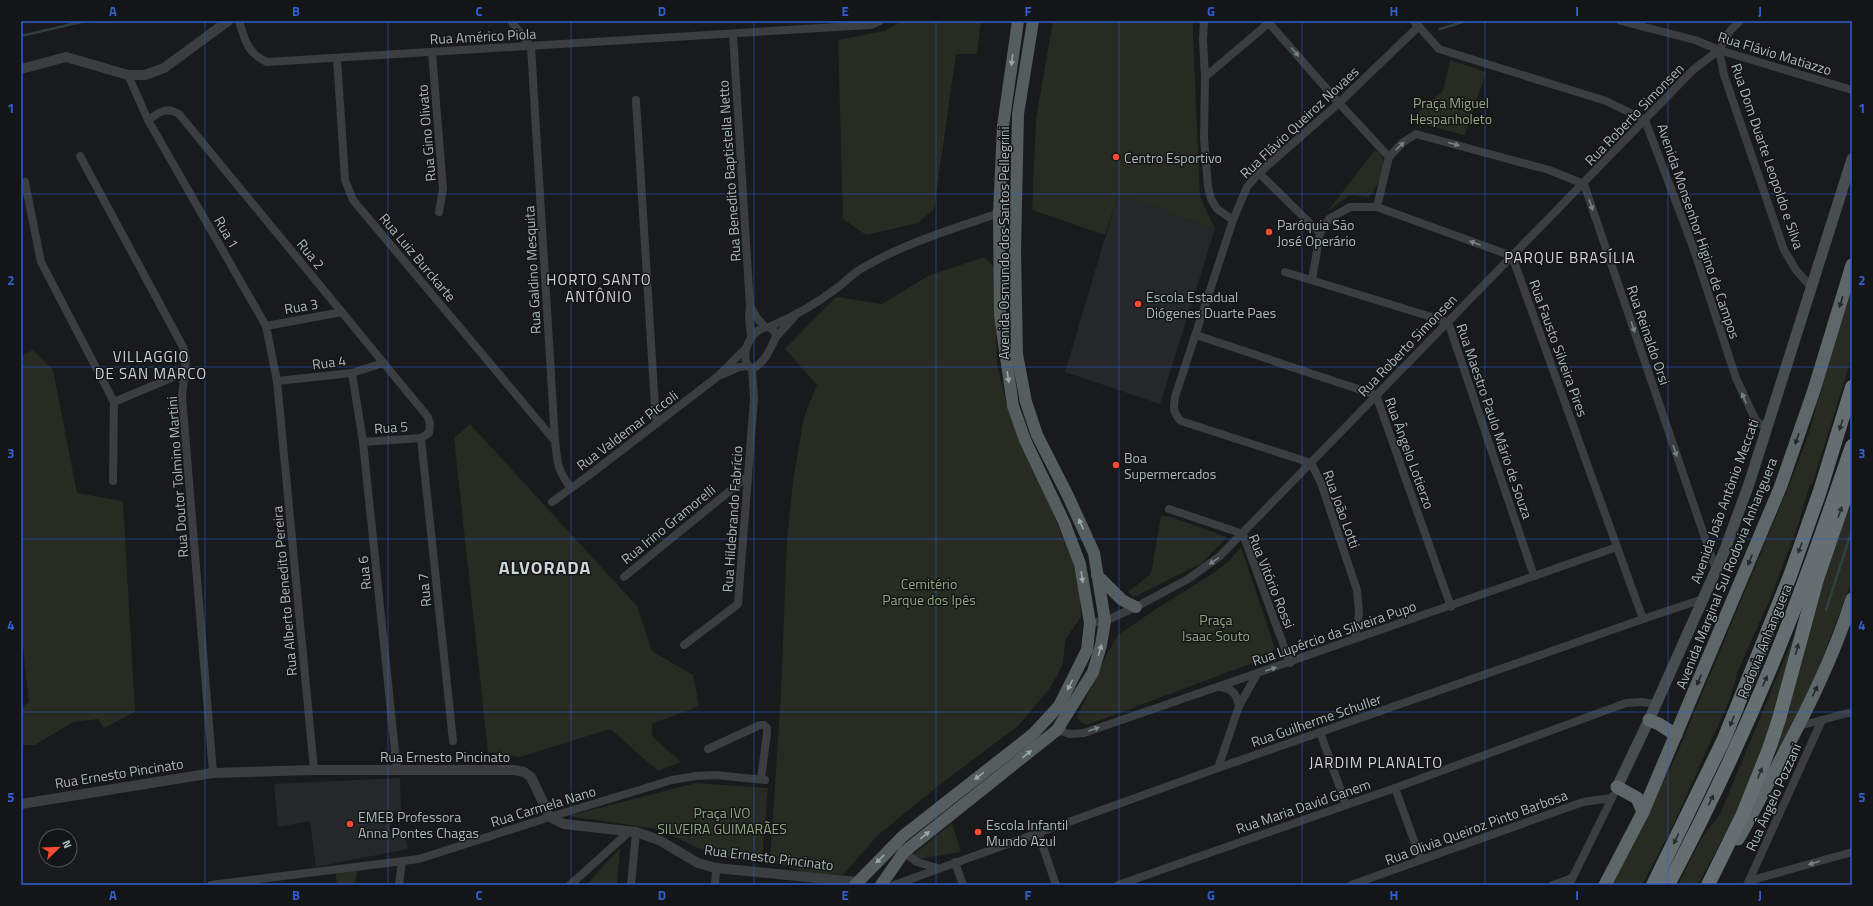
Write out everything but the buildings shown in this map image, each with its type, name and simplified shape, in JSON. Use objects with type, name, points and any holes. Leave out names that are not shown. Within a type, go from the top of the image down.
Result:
[{"type":"highway","name":"Avenida Marginal Sul Rodovia Anhanguera","points":[[1605,885],[1643,812],[1780,488],[1814,390],[1852,265]]},
{"type":"highway","name":"Rodovia Anhanguera","points":[[1653,885],[1724,739],[1788,582],[1820,491],[1852,388]]},
{"type":"highway","name":"Rodovia Anhanguera","points":[[1668,885],[1688,849],[1750,717],[1809,570],[1852,446]]},
{"type":"highway","points":[[1709,885],[1743,814],[1770,749],[1817,579],[1852,477]]},
{"type":"highway","points":[[1709,885],[1741,834],[1799,726],[1845,622],[1852,599]]},
{"type":"highway","points":[[1649,720],[1659,724],[1676,735]]},
{"type":"highway","points":[[1614,793],[1637,798],[1643,812]]},
{"type":"main road","name":"Avenida Osmundo dos Santos Pellegrini","points":[[858,884],[903,836],[1033,734],[1060,703],[1087,650],[1090,623],[1080,564],[1064,522],[1025,440],[1013,406],[1000,315],[999,213],[1004,126],[1018,21]]},
{"type":"main road","name":"Avenida Osmundo dos Santos Pellegrini","points":[[881,885],[904,852],[1057,730],[1093,672],[1100,649],[1105,621],[1094,553],[1037,435],[1026,402],[1019,368],[1016,326],[1018,114],[1033,21]]},
{"type":"main road","name":"Avenida João Antônio Meccati","points":[[1614,793],[1649,720],[1716,570],[1746,492],[1852,159]]},
{"type":"main road","points":[[999,213],[1006,211],[1010,212],[1016,225]]},
{"type":"main road","points":[[1097,575],[1122,600],[1136,607]]},
{"type":"main road","points":[[1057,730],[1055,716],[1060,703]]},
{"type":"street","points":[[21,69],[66,57],[128,75],[145,75],[164,68],[228,21]]},
{"type":"street","name":"Rua Américo Piola","points":[[239,21],[244,39],[252,52],[267,62],[733,34],[834,24],[871,25],[880,21]]},
{"type":"street","points":[[511,21],[531,47]]},
{"type":"street","points":[[1204,21],[1203,40],[1206,76],[1204,138],[1208,187],[1211,199],[1217,209],[1233,220]]},
{"type":"street","name":"Rua Flávio Matiazzo","points":[[1621,21],[1695,40],[1719,50],[1852,90]]},
{"type":"street","points":[[1719,50],[1730,31],[1740,21]]},
{"type":"street","points":[[1206,76],[1270,22],[1338,103],[1389,157]]},
{"type":"street","name":"Rua Flávio Queiroz Novaes","points":[[1174,413],[1173,408],[1175,396],[1233,220],[1247,187],[1259,173],[1338,103],[1416,24]]},
{"type":"street","name":"Avenida Monsenhor Higino de Campos","points":[[1416,24],[1439,49],[1606,102],[1646,120],[1693,247],[1736,378],[1756,421],[1767,428]]},
{"type":"street","name":"Rua Benedito Baptistella Netto","points":[[733,34],[751,336]]},
{"type":"street","name":"Rua Galdino Mesquita","points":[[531,47],[555,441],[559,469],[562,477],[571,488]]},
{"type":"street","name":"Rua Roberto Simonsen","points":[[1090,623],[1105,621],[1136,607],[1188,579],[1220,556],[1694,70],[1719,50]]},
{"type":"street","name":"Rua Dom Duarte Leopoldo e Silva","points":[[1719,50],[1724,75],[1784,250],[1796,270],[1811,287]]},
{"type":"street","name":"Rua Gino Olivato","points":[[432,52],[444,189],[439,212]]},
{"type":"street","name":"Rua Luiz Burckarte","points":[[337,58],[345,180],[348,191],[358,206],[555,441]]},
{"type":"street","name":"Rua 1","points":[[128,75],[148,120],[266,326],[277,381],[280,410]]},
{"type":"street","points":[[636,100],[656,424]]},
{"type":"street","name":"Rua 2","points":[[148,120],[169,109],[179,114],[428,417],[430,424],[429,433],[421,438]]},
{"type":"street","points":[[1377,207],[1389,157],[1402,143],[1416,134],[1549,170],[1584,184]]},
{"type":"street","name":"Rua Doutor Tolmino Martini","points":[[80,156],[183,347],[186,359],[182,396],[213,773]]},
{"type":"street","points":[[1259,173],[1320,233]]},
{"type":"street","points":[[25,182],[41,262],[114,402],[113,481]]},
{"type":"street","name":"Rua Reinaldo Orsi","points":[[1584,184],[1716,570]]},
{"type":"street","points":[[1312,280],[1320,233],[1329,219],[1341,211],[1355,206],[1377,207],[1512,256]]},
{"type":"street","points":[[747,347],[751,336],[760,328],[767,327],[796,315],[836,288],[859,270],[881,258],[905,246],[999,213]]},
{"type":"street","name":"Rua Fausto Silveira Pires","points":[[1512,256],[1643,619]]},
{"type":"street","name":"Rua Maestro Paulo Mário de Souza","points":[[1285,272],[1448,322],[1534,576]]},
{"type":"street","points":[[750,306],[757,318],[775,332],[776,337]]},
{"type":"street","name":"Rua 3","points":[[266,326],[342,312]]},
{"type":"street","points":[[750,368],[758,366],[763,361],[776,337],[796,315]]},
{"type":"street","name":"Rua Ângelo Lotierzo","points":[[1196,335],[1376,395],[1451,607]]},
{"type":"street","name":"Rua Valdemar Piccoli","points":[[552,502],[717,377],[747,347]]},
{"type":"street","name":"Rua Hildebrando Fabrício","points":[[684,645],[738,604],[754,399],[750,368],[745,360],[747,347]]},
{"type":"street","name":"Rua 4","points":[[277,381],[352,373],[383,363]]},
{"type":"street","name":"Rua Valdemar Piccoli","points":[[717,377],[739,367],[750,368]]},
{"type":"street","points":[[114,402],[185,372]]},
{"type":"street","name":"Rua 6","points":[[352,373],[363,442],[397,770]]},
{"type":"street","name":"Rua Alberto Benedito Pereira","points":[[280,410],[314,770]]},
{"type":"street","name":"Rua João Lotti","points":[[1174,413],[1181,421],[1311,463],[1323,491],[1357,590],[1359,614],[1355,638]]},
{"type":"street","name":"Rua 5","points":[[363,442],[421,438]]},
{"type":"street","name":"Rua 7","points":[[421,438],[453,741]]},
{"type":"street","name":"Rua Irino Gramorelli","points":[[624,577],[748,476]]},
{"type":"street","name":"Rua Vitório Rossi","points":[[1169,509],[1243,534],[1290,663]]},
{"type":"street","name":"Rua Lupércio da Silveira Pupo","points":[[1057,730],[1070,734],[1084,733],[1290,663],[1355,638],[1451,607],[1617,547]]},
{"type":"street","name":"Rua Guilherme Schuller","points":[[894,885],[954,862],[1218,768],[1703,599]]},
{"type":"street","points":[[1218,768],[1239,706],[1256,674]]},
{"type":"street","points":[[1219,687],[1229,688],[1234,692],[1239,706]]},
{"type":"street","name":"Rua Maria David Ganem","points":[[1118,885],[1395,788],[1626,703],[1642,702],[1656,704]]},
{"type":"street","points":[[1799,726],[1852,712]]},
{"type":"street","name":"Rua Ângelo Pozzani","points":[[1748,883],[1822,720]]},
{"type":"street","name":"Rua Carmela Nano","points":[[211,885],[419,859],[672,780],[696,776],[716,775],[763,780],[767,733],[767,728],[764,725],[760,725],[708,749]]},
{"type":"street","points":[[1320,732],[1346,805]]},
{"type":"street","name":"Rua Ernesto Pincinato","points":[[21,804],[213,773],[314,770],[492,769],[524,772],[530,777],[550,817],[564,824],[633,832],[659,840],[698,863],[716,868],[858,884]]},
{"type":"street","points":[[1395,788],[1421,860]]},
{"type":"street","name":"Rua Olivia Queiroz Pinto Barbosa","points":[[1351,885],[1583,802],[1614,793]]},
{"type":"street","name":"Avenida João Antônio Meccati","points":[[1571,882],[1614,793]]},
{"type":"street","points":[[570,885],[578,881],[633,832]]},
{"type":"street","points":[[631,885],[633,832]]},
{"type":"street","points":[[1038,832],[1056,885]]},
{"type":"street","points":[[904,852],[917,862],[938,868]]},
{"type":"street","points":[[1748,883],[1852,852]]},
{"type":"street","points":[[399,885],[402,861]]},
{"type":"street","points":[[954,862],[963,885]]},
{"type":"street","points":[[715,885],[716,868]]},
{"type":"street","points":[[1553,885],[1571,882]]},
{"type":"shaded area","name":"Escola Estadual Diógenes Duarte Paes","points":[[1118,194],[1215,229],[1160,404],[1065,372]]},
{"type":"shaded area","name":"EMEB Professora Anna Pontes Chagas","points":[[400,778],[401,812],[390,815],[390,835],[404,834],[408,849],[316,867],[310,821],[278,827],[274,784]]},
{"type":"green space","points":[[901,21],[981,21],[977,54],[956,54],[934,209],[918,223],[866,235],[843,219],[838,40],[885,31]]},
{"type":"green space","name":"Centro Esportivo","points":[[1053,21],[1193,21],[1200,196],[1215,229],[1118,194],[1105,235],[1032,210],[1036,119]]},
{"type":"green space","name":"Praça Miguel Hespanholeto","points":[[1450,60],[1486,72],[1465,135],[1408,121],[1443,91]]},
{"type":"green space","points":[[1375,150],[1383,160],[1383,167],[1380,180],[1369,197],[1350,195],[1327,212]]},
{"type":"green space","name":"Cemitério Parque dos Ipês","points":[[984,257],[994,267],[997,364],[1007,406],[1073,561],[1080,596],[1081,617],[1065,640],[1063,664],[1050,688],[1018,726],[938,786],[878,835],[843,875],[807,873],[770,861],[781,693],[787,539],[793,481],[804,417],[817,385],[785,349],[836,297],[882,304],[928,276]]},
{"type":"green space","points":[[1852,283],[1852,357],[1812,485],[1810,484],[1798,525],[1771,597],[1739,668],[1729,701],[1672,828],[1642,885],[1611,885],[1676,756],[1786,493],[1807,439]]},
{"type":"green space","points":[[33,350],[53,370],[77,493],[123,501],[135,712],[104,728],[98,719],[73,722],[35,745],[21,745],[21,708],[29,702],[21,628],[21,356]]},
{"type":"green space","points":[[470,424],[637,606],[652,651],[693,675],[699,706],[652,724],[652,736],[681,762],[658,771],[610,729],[520,757],[488,752],[454,438]]},
{"type":"green space","points":[[1852,493],[1852,581],[1813,682],[1778,751],[1776,750],[1809,615]]},
{"type":"green space","name":"Praça Isaac Souto","points":[[1161,516],[1171,517],[1227,537],[1202,563],[1134,597],[1128,592],[1151,574]]},
{"type":"green space","name":"Praça Isaac Souto","points":[[1241,547],[1275,649],[1263,659],[1087,725],[1081,723],[1077,717],[1107,654],[1118,635],[1209,576],[1227,563]]},
{"type":"green space","points":[[1794,636],[1782,689],[1748,791],[1698,885],[1678,885],[1701,839],[1720,814]]},
{"type":"green space","name":"Praça IVO SILVEIRA GUIMARÃES","points":[[696,783],[768,788],[762,859],[713,855],[658,829],[568,816]]},
{"type":"green space","points":[[952,823],[961,852],[906,861]]},
{"type":"green space","points":[[620,848],[617,885],[586,885]]},
{"type":"green space","points":[[335,869],[357,871],[355,885],[337,885]]},
{"type":"waterway","points":[[21,36],[85,21]]},
{"type":"waterway","points":[[91,21],[114,21]]},
{"type":"waterway","points":[[1440,29],[1466,21]]},
{"type":"waterway","points":[[1826,610],[1852,530]]},
{"type":"place","name":"Centro Esportivo","points":[[1116,157]]},
{"type":"place","name":"Paróquia São José Operário","points":[[1269,232]]},
{"type":"place","name":"Escola Estadual Diógenes Duarte Paes","points":[[1138,304]]},
{"type":"place","name":"Boa Supermercados","points":[[1116,465]]},
{"type":"place","name":"EMEB Professora Anna Pontes Chagas","points":[[350,824]]},
{"type":"place","name":"Escola Infantil Mundo Azul","points":[[978,832]]},
{"type":"district","name":"PARQUE BRASÍLIA","points":[[1570,257]]},
{"type":"district","name":"HORTO SANTO ANTÔNIO","points":[[599,288]]},
{"type":"district","name":"VILLAGGIO DE SAN MARCO","points":[[151,364]]},
{"type":"district","name":"ALVORADA","points":[[545,567]]},
{"type":"district","name":"JARDIM PLANALTO","points":[[1376,762]]}]
